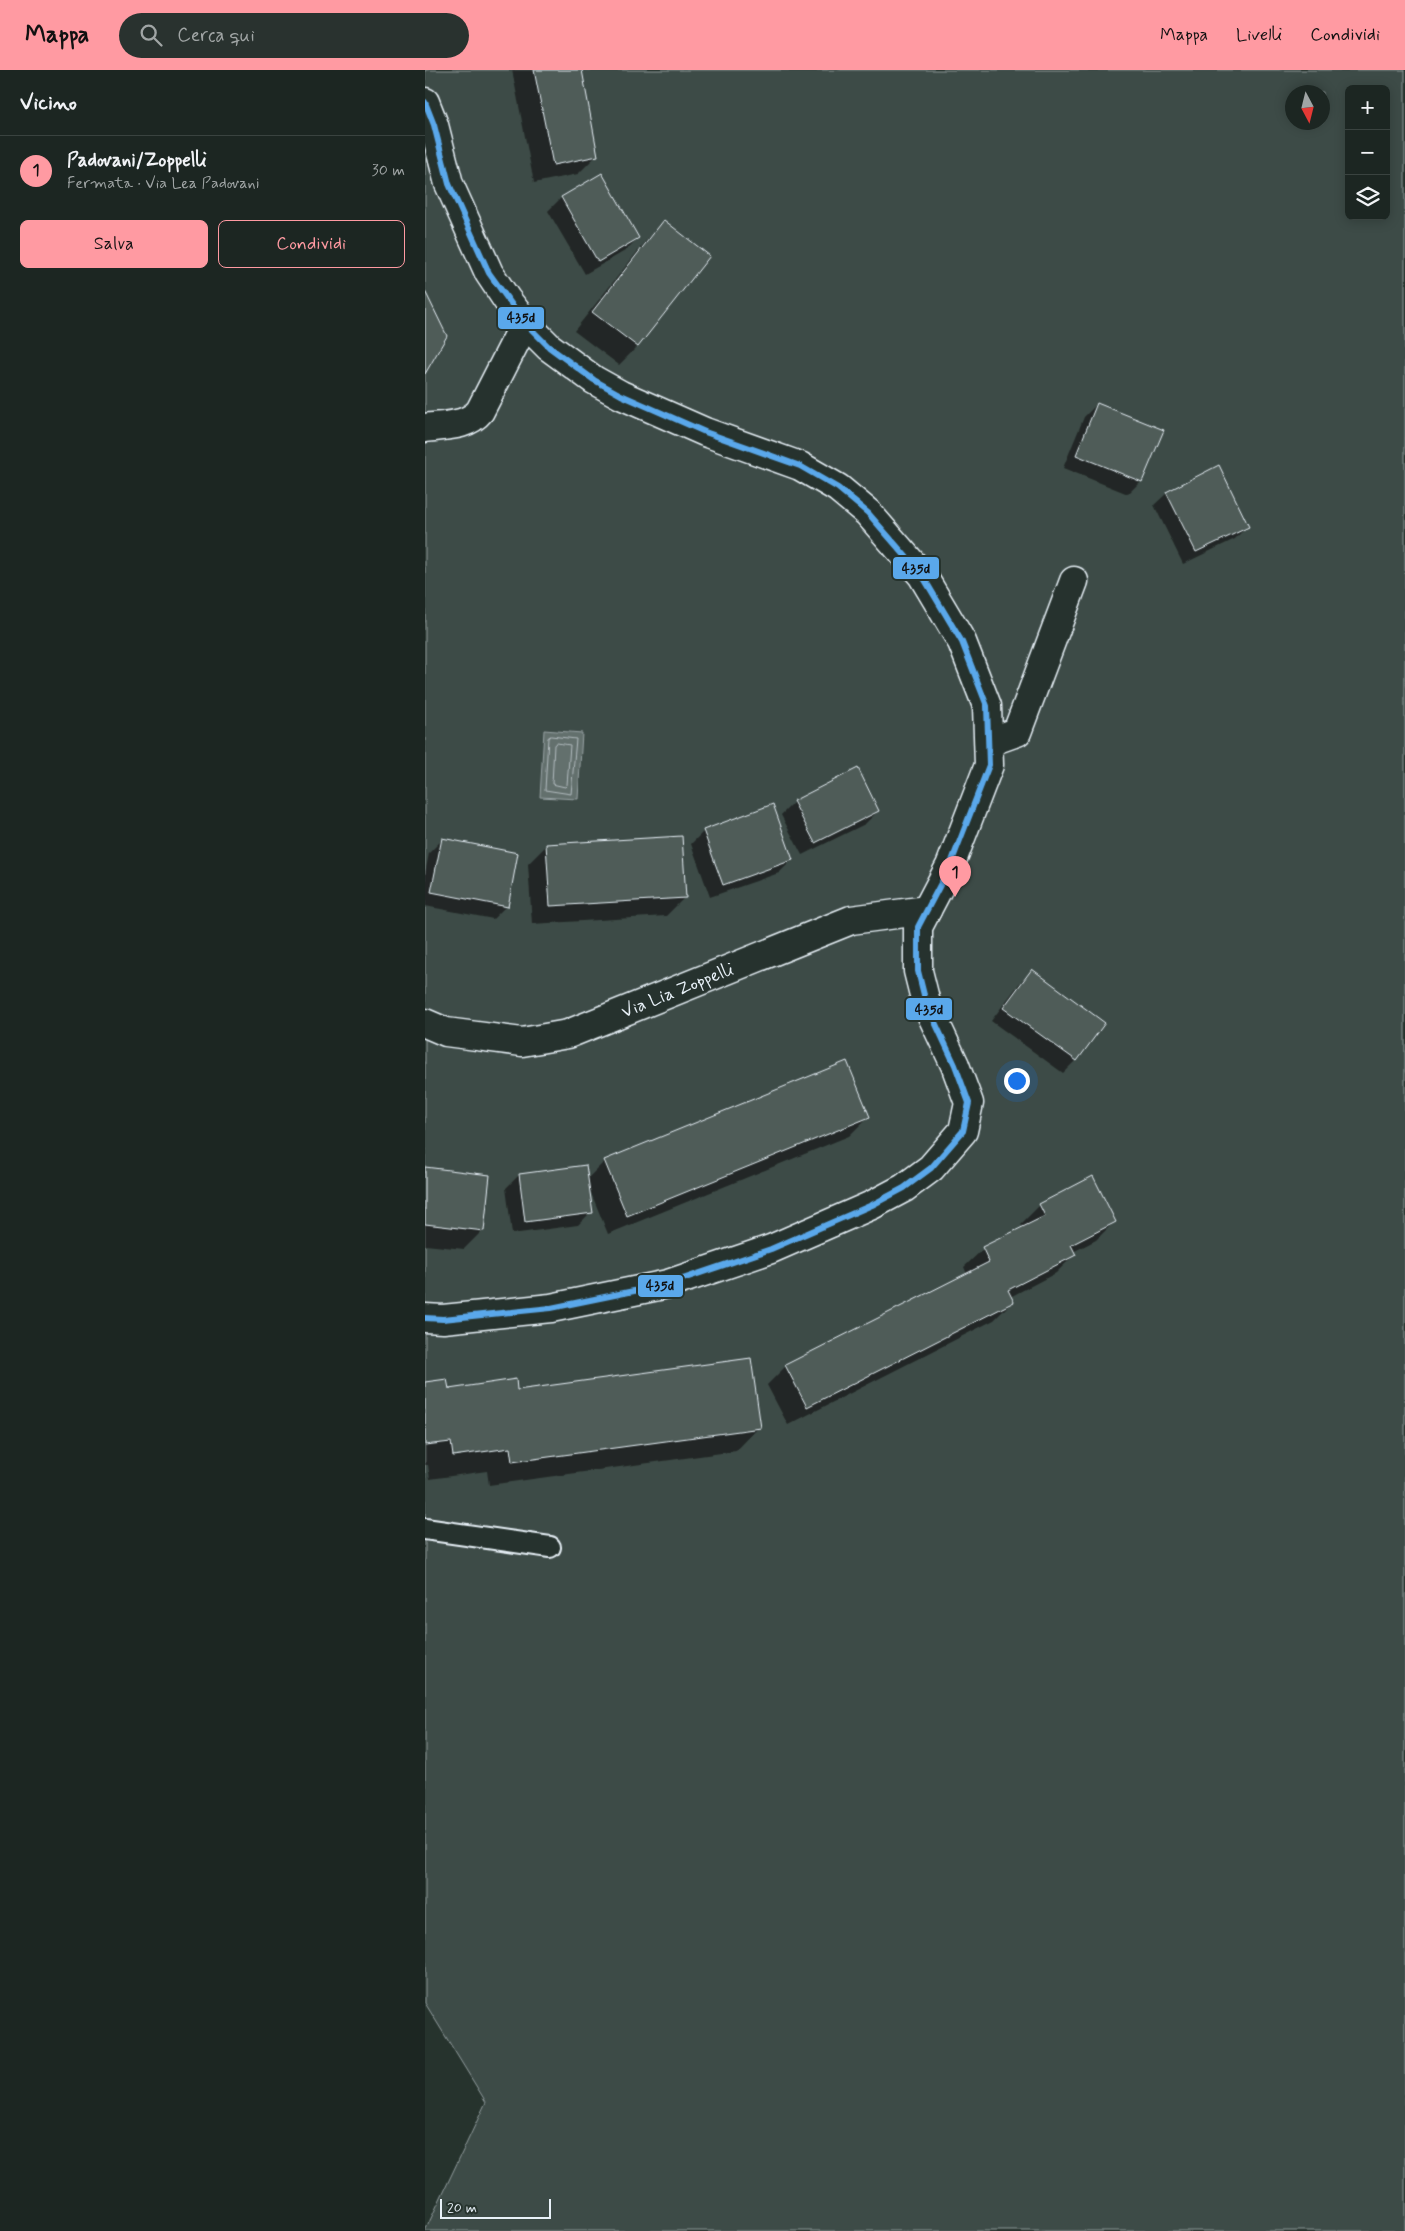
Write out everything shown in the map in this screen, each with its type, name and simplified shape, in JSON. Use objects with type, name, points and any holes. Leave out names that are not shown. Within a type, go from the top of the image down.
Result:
[{"type":"street","points":[[425,102],[434,125],[449,184],[474,243],[502,294],[525,324],[570,364],[614,391],[705,432],[800,466],[838,488],[868,513],[922,575],[963,642],[987,706],[989,742],[989,765],[950,866],[919,927],[918,971],[926,1003],[955,1065],[969,1103],[963,1131],[931,1168],[904,1188],[872,1205],[771,1249],[668,1284],[551,1308],[443,1319],[425,1318]]},
{"type":"street","points":[[425,428],[463,423],[474,418],[480,411],[525,324]]},
{"type":"street","points":[[989,742],[1017,732],[1074,581]]},
{"type":"street","name":"Via Lia Zoppelli","points":[[425,1023],[446,1032],[522,1042],[569,1034],[851,920],[927,910]]},
{"type":"lane","points":[[425,1529],[550,1547]]},
{"type":"shaded area","points":[[425,70],[1405,70],[1405,2231],[425,2231],[486,2102],[425,2003]]},
{"type":"water","points":[[544,730],[582,733],[578,799],[540,797]]},
{"type":"building","points":[[534,70],[582,70],[598,156],[553,165]]},
{"type":"building","points":[[602,173],[639,238],[598,262],[561,197]]},
{"type":"building","points":[[664,220],[710,256],[638,347],[592,312]]},
{"type":"building","points":[[425,291],[447,336],[425,374]]},
{"type":"building","points":[[1097,403],[1164,430],[1142,482],[1076,455]]},
{"type":"building","points":[[1219,465],[1249,527],[1196,552],[1166,492]]},
{"type":"building","points":[[858,768],[879,811],[815,843],[793,801]]},
{"type":"building","points":[[773,804],[793,860],[723,885],[703,830]]},
{"type":"building","points":[[682,836],[686,898],[550,906],[546,844]]},
{"type":"building","points":[[442,838],[518,853],[508,907],[431,892]]},
{"type":"building","points":[[1032,969],[1105,1023],[1077,1061],[1003,1008]]},
{"type":"building","points":[[847,1061],[870,1117],[627,1216],[604,1160]]},
{"type":"building","points":[[586,1165],[593,1213],[525,1222],[519,1174]]},
{"type":"building","points":[[425,1167],[490,1175],[484,1231],[425,1224]]},
{"type":"building","points":[[1093,1176],[1116,1222],[1071,1245],[1076,1255],[1008,1290],[1014,1302],[807,1407],[785,1365],[989,1262],[982,1247],[1045,1216],[1039,1204]]},
{"type":"building","points":[[751,1358],[761,1428],[512,1462],[510,1448],[453,1456],[451,1442],[425,1445],[425,1382],[447,1379],[449,1389],[516,1379],[517,1390]]},
{"type":"transit line","name":"435d","points":[[425,102],[434,125],[449,184],[489,273],[525,323],[549,347],[594,380],[621,395],[705,432],[800,466],[838,488],[868,513],[922,575],[962,642],[987,706],[989,765],[950,866],[918,927],[918,971],[926,1003],[955,1065],[969,1103],[963,1131],[931,1168],[904,1188],[872,1205],[771,1249],[668,1284],[551,1308],[443,1319],[425,1318]]},
{"type":"place","name":"Padovani/Zoppelli","points":[[955,897]]}]
